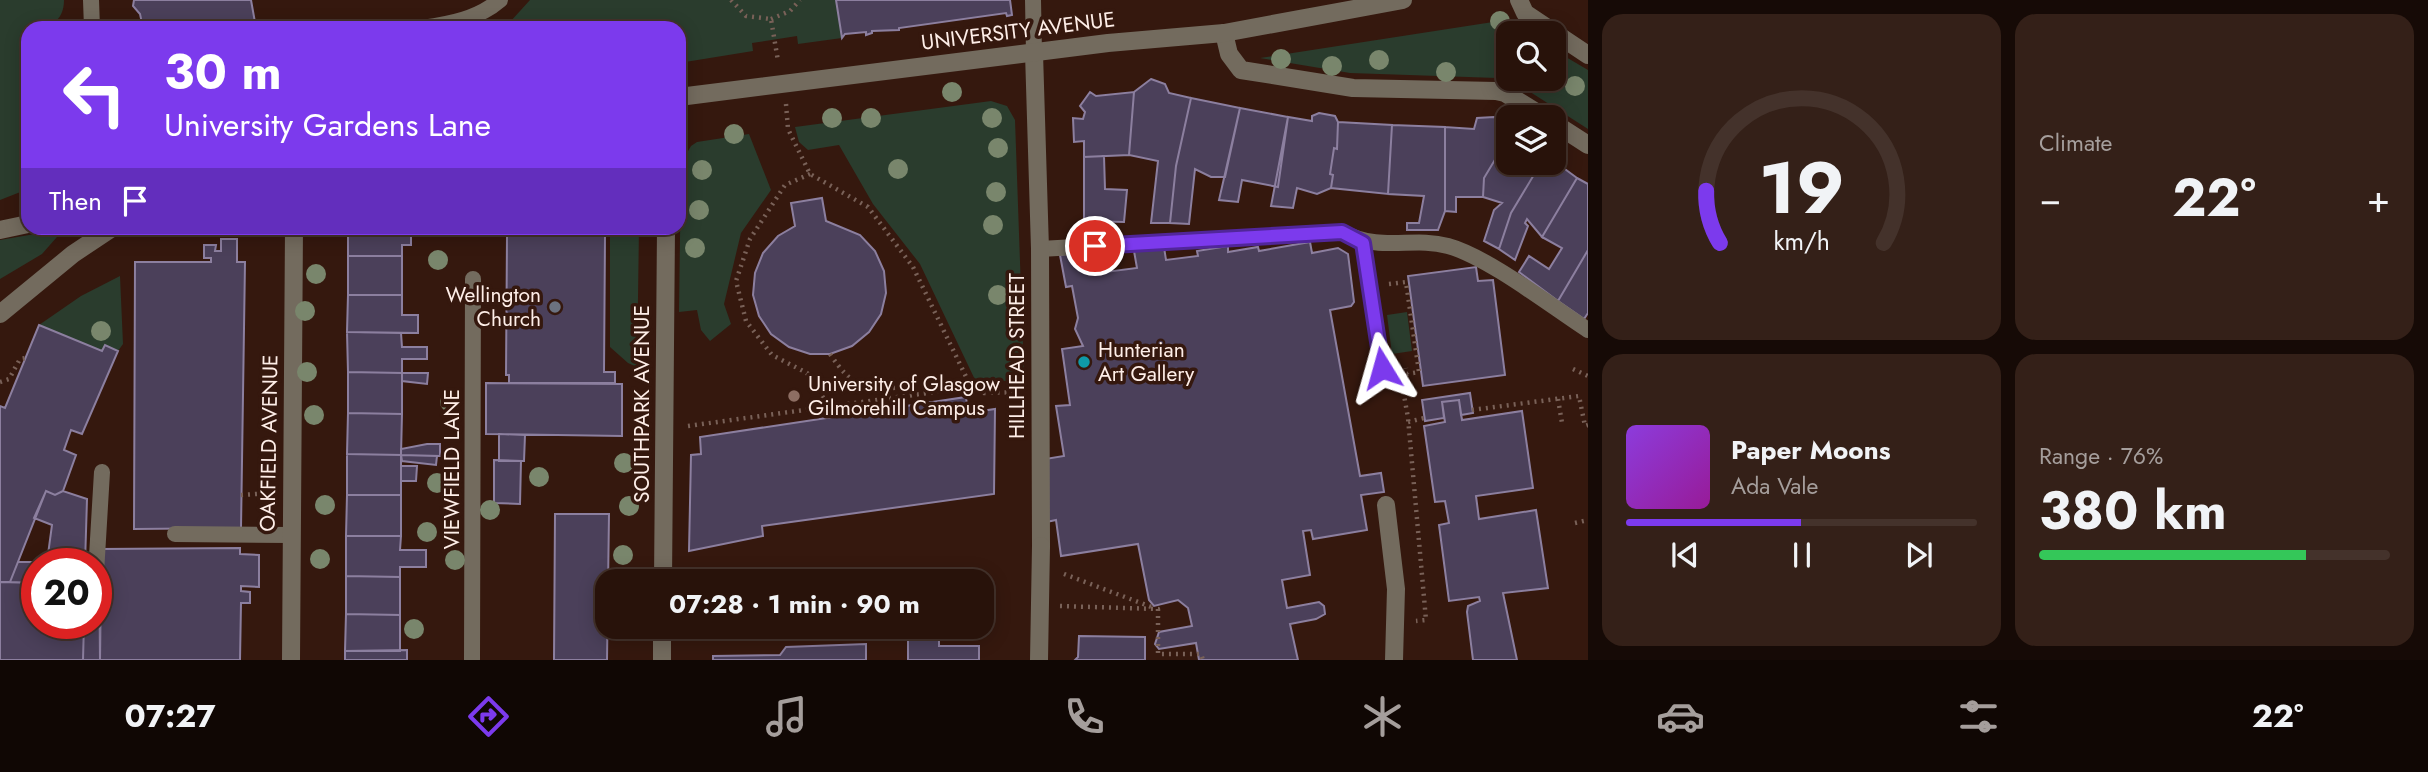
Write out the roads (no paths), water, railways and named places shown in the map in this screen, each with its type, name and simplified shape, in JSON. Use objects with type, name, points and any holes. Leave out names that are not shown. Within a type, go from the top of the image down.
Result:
[{"type":"street","name":"UNIVERSITY AVENUE","points":[[686,96],[783,82],[1224,33],[1404,0]]},
{"type":"street","points":[[1519,0],[1525,13],[1588,55]]},
{"type":"street","points":[[1224,33],[1229,54],[1241,70],[1353,88],[1496,91],[1505,93],[1524,105]]},
{"type":"street","name":"HILLHEAD STREET","points":[[1034,53],[1040,249],[1039,660]]},
{"type":"street","points":[[1566,131],[1588,145]]},
{"type":"street","points":[[0,230],[21,226]]},
{"type":"street","points":[[0,325],[7,310],[73,254],[102,235]]},
{"type":"street","name":"OAKFIELD AVENUE","points":[[291,660],[290,491],[294,235]]},
{"type":"street","name":"SOUTHPARK AVENUE","points":[[663,569],[666,235]]},
{"type":"street","points":[[1386,505],[1396,589],[1394,660]]},
{"type":"street","points":[[662,639],[662,660]]},
{"type":"lane","points":[[91,0],[92,21]]},
{"type":"lane","points":[[460,21],[479,14],[500,0]]},
{"type":"lane","points":[[1033,0],[1034,53]]},
{"type":"lane","points":[[1040,249],[1342,232],[1363,243],[1447,245],[1473,255],[1588,330]]},
{"type":"lane","points":[[1363,243],[1382,368]]},
{"type":"lane","name":"VIEWFIELD LANE","points":[[472,660],[473,279]]},
{"type":"lane","points":[[97,548],[102,472]]},
{"type":"lane","points":[[175,534],[290,535]]},
{"type":"place","name":"Wellington Church","points":[[555,307]]},
{"type":"place","name":"Hunterian Art Gallery","points":[[1084,362]]},
{"type":"place","name":"University of Glasgow Gilmorehill Campus","points":[[794,396]]}]
